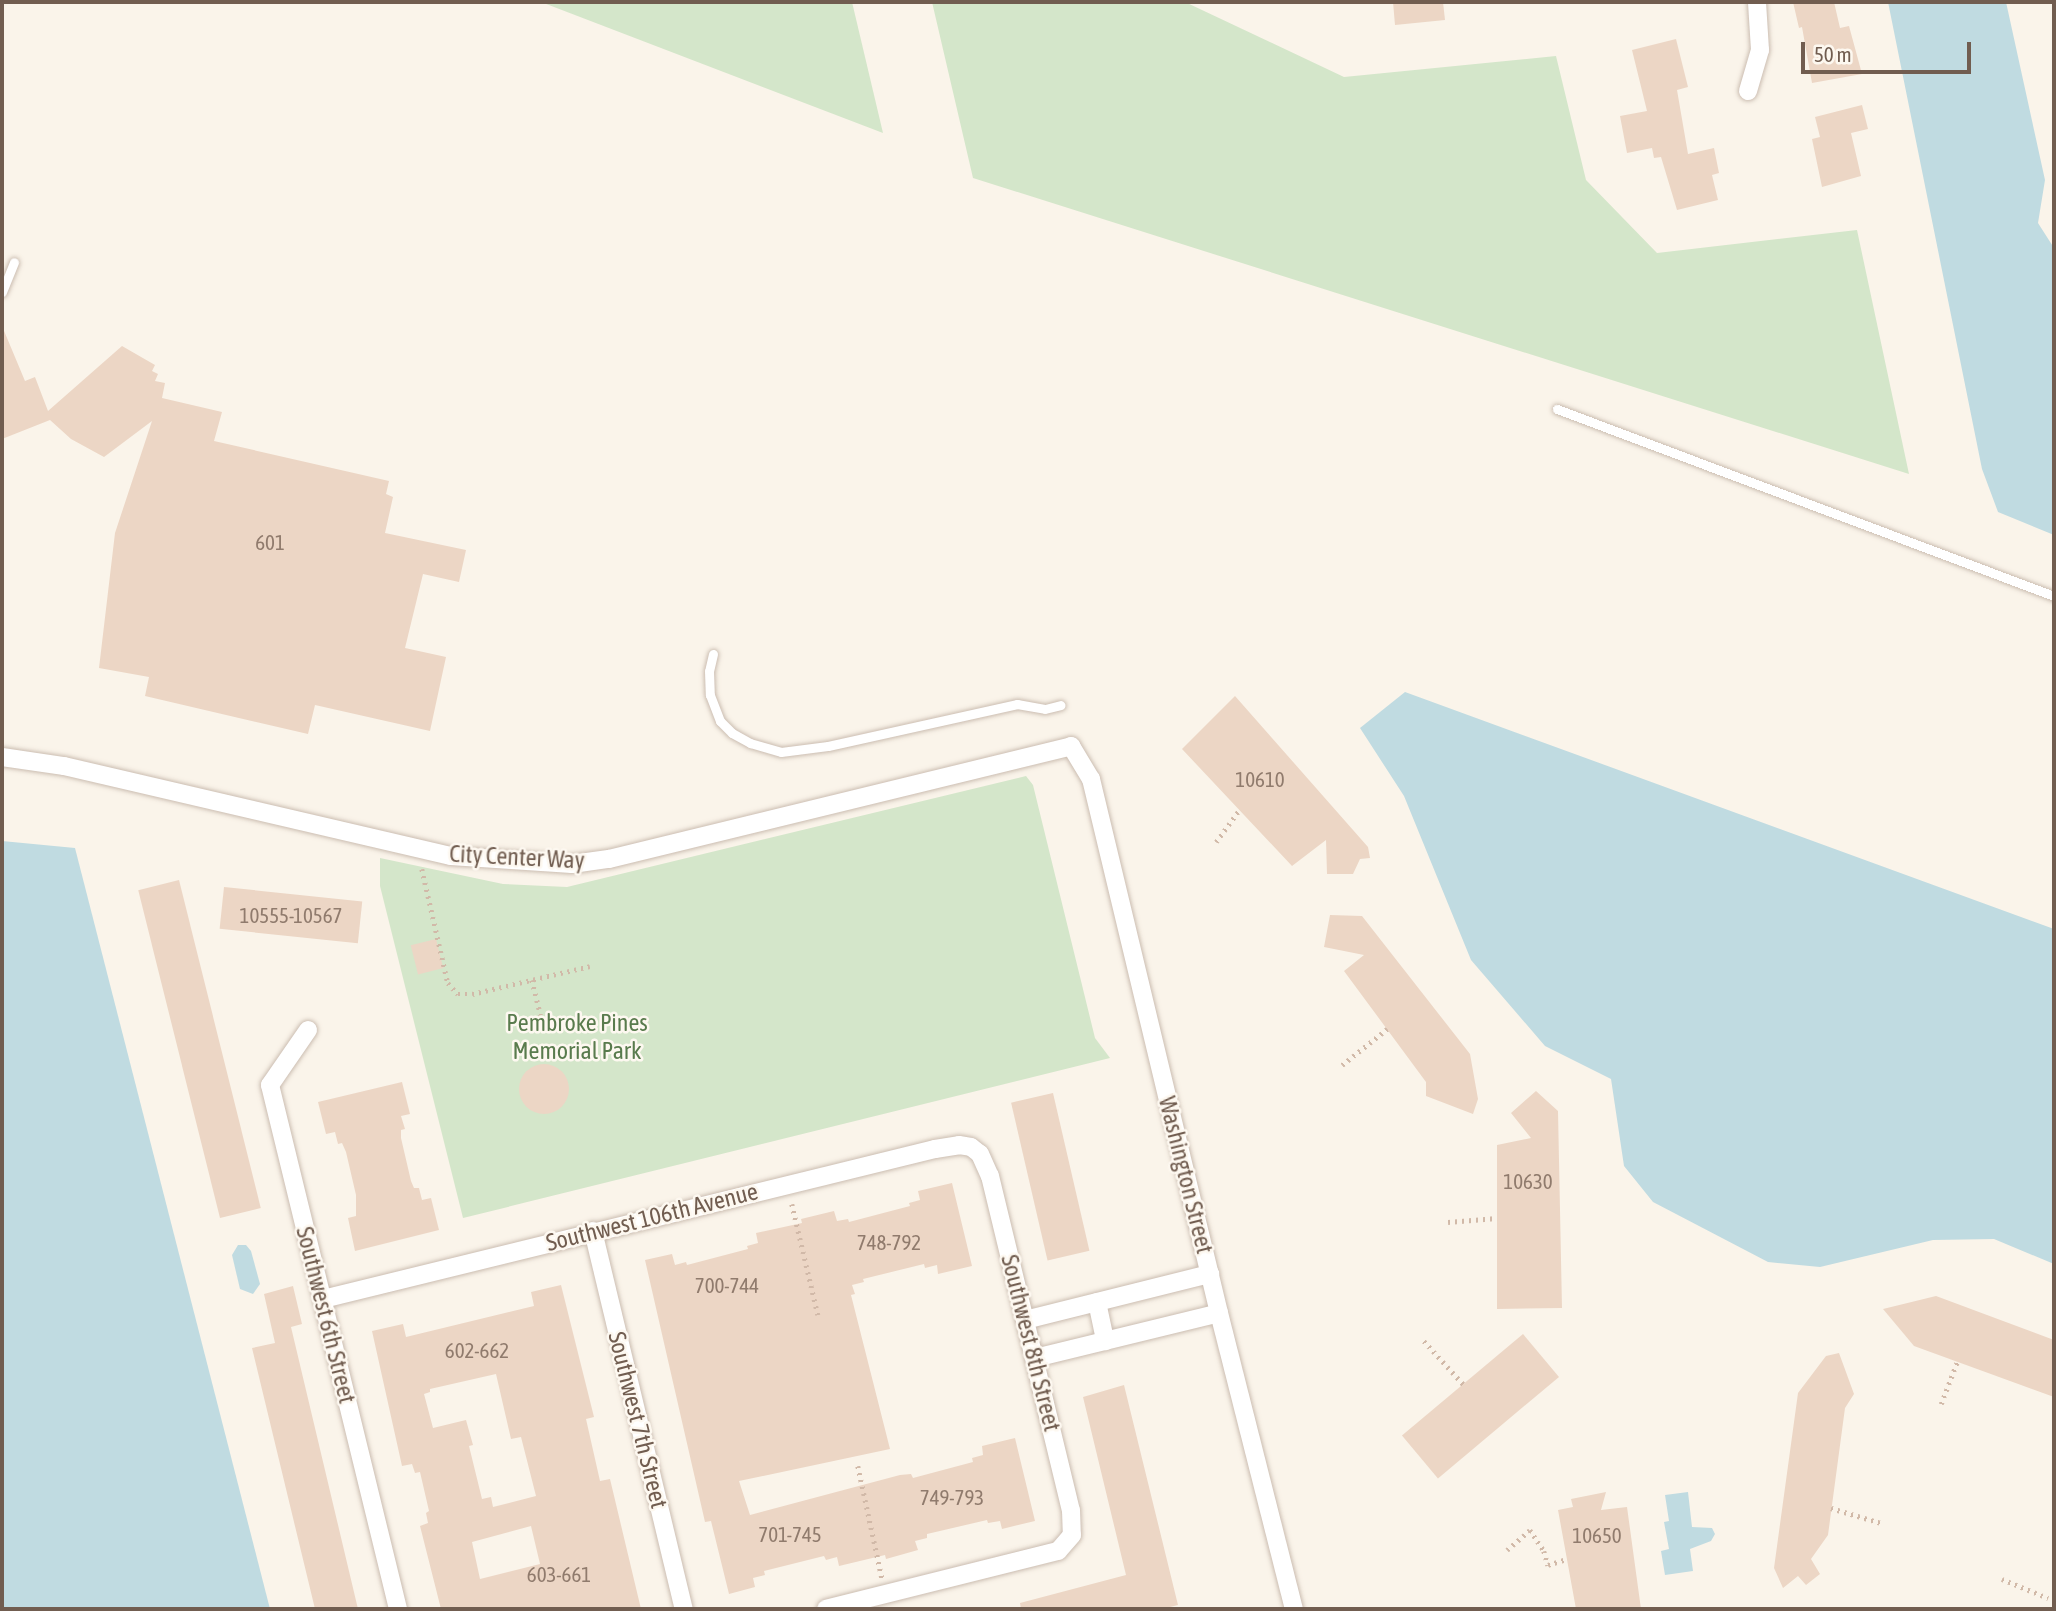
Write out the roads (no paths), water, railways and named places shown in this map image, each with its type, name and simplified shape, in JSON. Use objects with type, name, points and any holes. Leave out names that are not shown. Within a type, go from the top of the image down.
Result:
[{"type":"street","points":[[1748,91],[1760,50],[1756,2]]},
{"type":"street","name":"City Center Way","points":[[2,757],[64,766],[451,856],[572,864],[609,859],[1071,746]]},
{"type":"street","name":"Washington Street","points":[[1071,746],[1091,779],[1219,1313],[1294,1609]]},
{"type":"street","name":"Southwest 6th Street","points":[[309,1030],[270,1085],[398,1609]]},
{"type":"street","name":"Southwest 106th Avenue","points":[[323,1299],[787,1184],[959,1145],[980,1154]]},
{"type":"street","name":"Southwest 8th Street","points":[[826,1609],[1058,1552],[1072,1535],[1071,1510],[1035,1358],[990,1176],[980,1154]]},
{"type":"street","name":"Southwest 7th Street","points":[[593,1231],[684,1609]]},
{"type":"street","points":[[1025,1320],[1210,1275]]},
{"type":"street","points":[[1097,1302],[1105,1341]]},
{"type":"street","points":[[1035,1358],[1219,1313]]},
{"type":"lane","points":[[2,292],[14,262]]},
{"type":"lane","points":[[1557,410],[2054,596]]},
{"type":"lane","points":[[713,654],[709,671],[710,695],[720,721],[732,733],[750,743],[781,752],[828,746],[1017,704],[1045,709],[1061,705]]},
{"type":"water","points":[[1888,2],[2006,2],[2045,180],[2038,223],[2054,248],[2054,535],[1998,512],[1982,469]]},
{"type":"water","points":[[1405,692],[2054,929],[2054,1264],[1994,1239],[1933,1240],[1820,1267],[1768,1262],[1653,1202],[1624,1166],[1611,1079],[1545,1046],[1471,960],[1404,796],[1360,728]]},
{"type":"water","points":[[2,841],[75,848],[270,1609],[2,1609]]},
{"type":"water","points":[[238,1245],[246,1245],[251,1251],[260,1284],[253,1294],[240,1289],[232,1255]]},
{"type":"water","points":[[1688,1492],[1692,1527],[1712,1528],[1715,1534],[1711,1541],[1690,1549],[1693,1571],[1665,1575],[1661,1551],[1669,1549],[1664,1522],[1669,1521],[1665,1495]]},
{"type":"park label","name":"Pembroke Pines Memorial Park","points":[[577,1037]]}]
